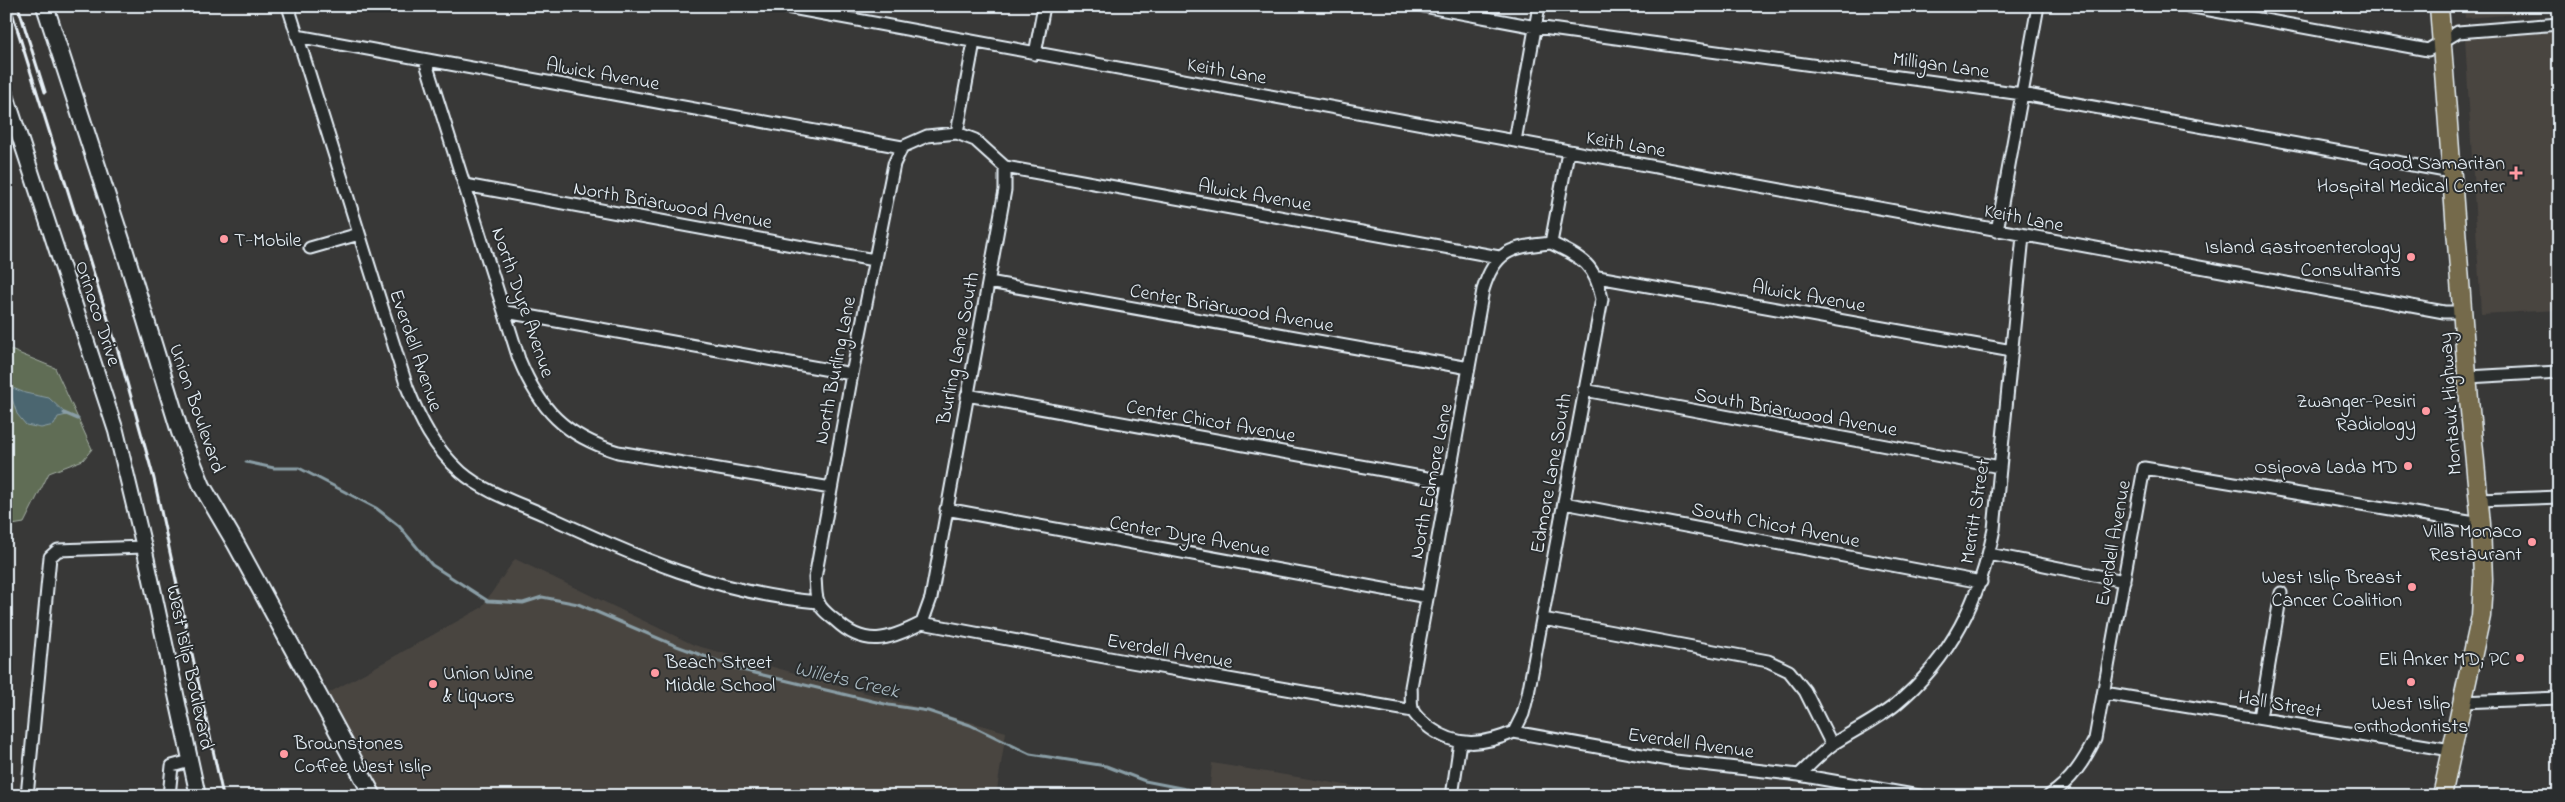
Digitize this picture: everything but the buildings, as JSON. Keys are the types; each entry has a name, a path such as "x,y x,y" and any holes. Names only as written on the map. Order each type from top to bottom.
{"main road":[{"name":"Union Boulevard","path":"45,6 125,252 180,432 202,486 241,553 373,796"},
{"name":"Montauk Highway","path":"2440,6 2481,524 2483,580 2481,616 2442,796"}],"street":[{"name":"Everdell Avenue","path":"288,6 417,413 429,437 463,473 492,490 648,562 715,585 792,600 818,602"},
{"name":"Keith Lane","path":"781,6 2024,236 2434,310 2464,312"},
{"path":"1035,54 1044,6"},
{"name":"Milligan Lane","path":"1423,6 1536,27 2022,94 2452,172"},
{"path":"1515,141 1540,6"},
{"path":"1997,231 2038,6"},
{"path":"2188,6 2428,50 2443,39 2458,32 2559,24"},
{"name":"Alwick Avenue","path":"297,36 902,147"},
{"path":"957,133 974,42"},
{"name":"North Dyre Avenue","path":"425,60 506,312 519,359 534,392 547,410 569,430 592,444 618,452 831,488"},
{"name":"Orinoco Drive","path":"6,95 116,430 144,547"},
{"path":"902,147 927,136 957,133 975,140 1005,167"},
{"name":"North Burling Lane","path":"818,602 815,578 852,374 894,164 902,147"},
{"path":"1551,243 1568,152"},
{"name":"Alwick Avenue","path":"1005,167 1498,257"},
{"name":"Burling Lane South","path":"922,623 931,598 989,282 1005,190 1005,167"},
{"name":"North Briarwood Avenue","path":"465,185 874,260"},
{"path":"310,248 359,234"},
{"name":"Merritt Street","path":"1799,774 1832,745 1894,705 1920,680 1939,659 1972,606 1989,554 2024,236"},
{"path":"1498,257 1528,246 1551,243 1576,256 1598,277"},
{"name":"North Edmore Lane","path":"1413,710 1411,687 1483,290 1489,271 1498,257"},
{"name":"Alwick Avenue","path":"1598,277 2012,351"},
{"name":"Edmore Lane South","path":"1514,732 1524,714 1543,619 1602,299 1598,277"},
{"name":"Center Briarwood Avenue","path":"989,282 1469,368"},
{"path":"506,312 852,374"},
{"path":"2468,377 2559,372"},
{"name":"South Briarwood Avenue","path":"1584,390 2000,467"},
{"name":"Center Chicot Avenue","path":"967,395 1449,482"},
{"name":"Everdell Avenue","path":"2049,796 2066,784 2081,767 2095,739 2144,468 2481,524"},
{"path":"2478,500 2559,497"},
{"name":"South Chicot Avenue","path":"1564,503 1981,582"},
{"name":"Center Dyre Avenue","path":"946,509 1427,597"},
{"path":"27,796 50,557 58,550 144,547"},
{"name":"West Islip Boulevard","path":"144,547 198,796"},
{"path":"1989,554 2124,580"},
{"path":"2260,718 2281,593"},
{"path":"818,602 844,628 862,638 878,639 908,630 922,623"},
{"path":"1543,619 1768,660 1789,671 1805,691 1832,745"},
{"name":"Everdell Avenue","path":"922,623 1131,662 1413,710"},
{"name":"Hall Street","path":"2104,693 2451,750"},
{"path":"2462,702 2559,698"},
{"path":"1413,710 1422,722 1441,736 1460,742 1452,796"},
{"name":"Everdell Avenue","path":"1460,742 1494,740 1514,732 1675,761 1799,774 1919,796"},
{"path":"169,796 172,766 190,761"}],"shaded area":[{"path":"2464,6 2559,6 2559,11 2465,18"},
{"name":"Good Samaritan Hospital Medical Center","path":"2559,31 2559,310 2481,314 2465,37"},
{"name":"Beach Street Middle School","path":"515,559 694,645 1006,732 996,796 377,796 327,694 481,608"},
{"path":"1212,763 1369,789 1382,796 1209,796"}],"green space":[{"path":"6,348 55,368 92,449 83,460 49,473 24,523 6,526"}],"water":[{"path":"8,386 25,393 49,398 67,415 58,417 54,425 41,428 26,425 17,414"}],"waterway":[{"name":"Willets Creek","path":"64,413 78,419"},
{"name":"Willets Creek","path":"246,462 274,468 299,468 376,508 399,526 432,565 488,601 523,603 542,597 578,604 674,645 742,670 889,705 928,711 970,725 1030,754 1106,766 1145,781 1196,791 1277,796"}],"railway":[{"path":"10,6 119,354 154,479 223,796"},
{"path":"18,6 45,92"}],"place":[{"name":"Good Samaritan Hospital Medical Center","path":"2516,173"},
{"name":"T-Mobile","path":"224,239"},
{"name":"Island Gastroenterology Consultants","path":"2411,257"},
{"name":"Zwanger-Pesiri Radiology","path":"2426,411"},
{"name":"Osipova Lada MD","path":"2408,466"},
{"name":"Villa Monaco Restaurant","path":"2532,542"},
{"name":"West Islip Breast Cancer Coalition","path":"2412,587"},
{"name":"Eli Anker MD, PC","path":"2520,658"},
{"name":"Beach Street Middle School","path":"655,673"},
{"name":"West Islip Orthodontists","path":"2411,682"},
{"name":"Union Wine & Liquors","path":"433,684"},
{"name":"Brownstones Coffee West Islip","path":"284,754"}]}
